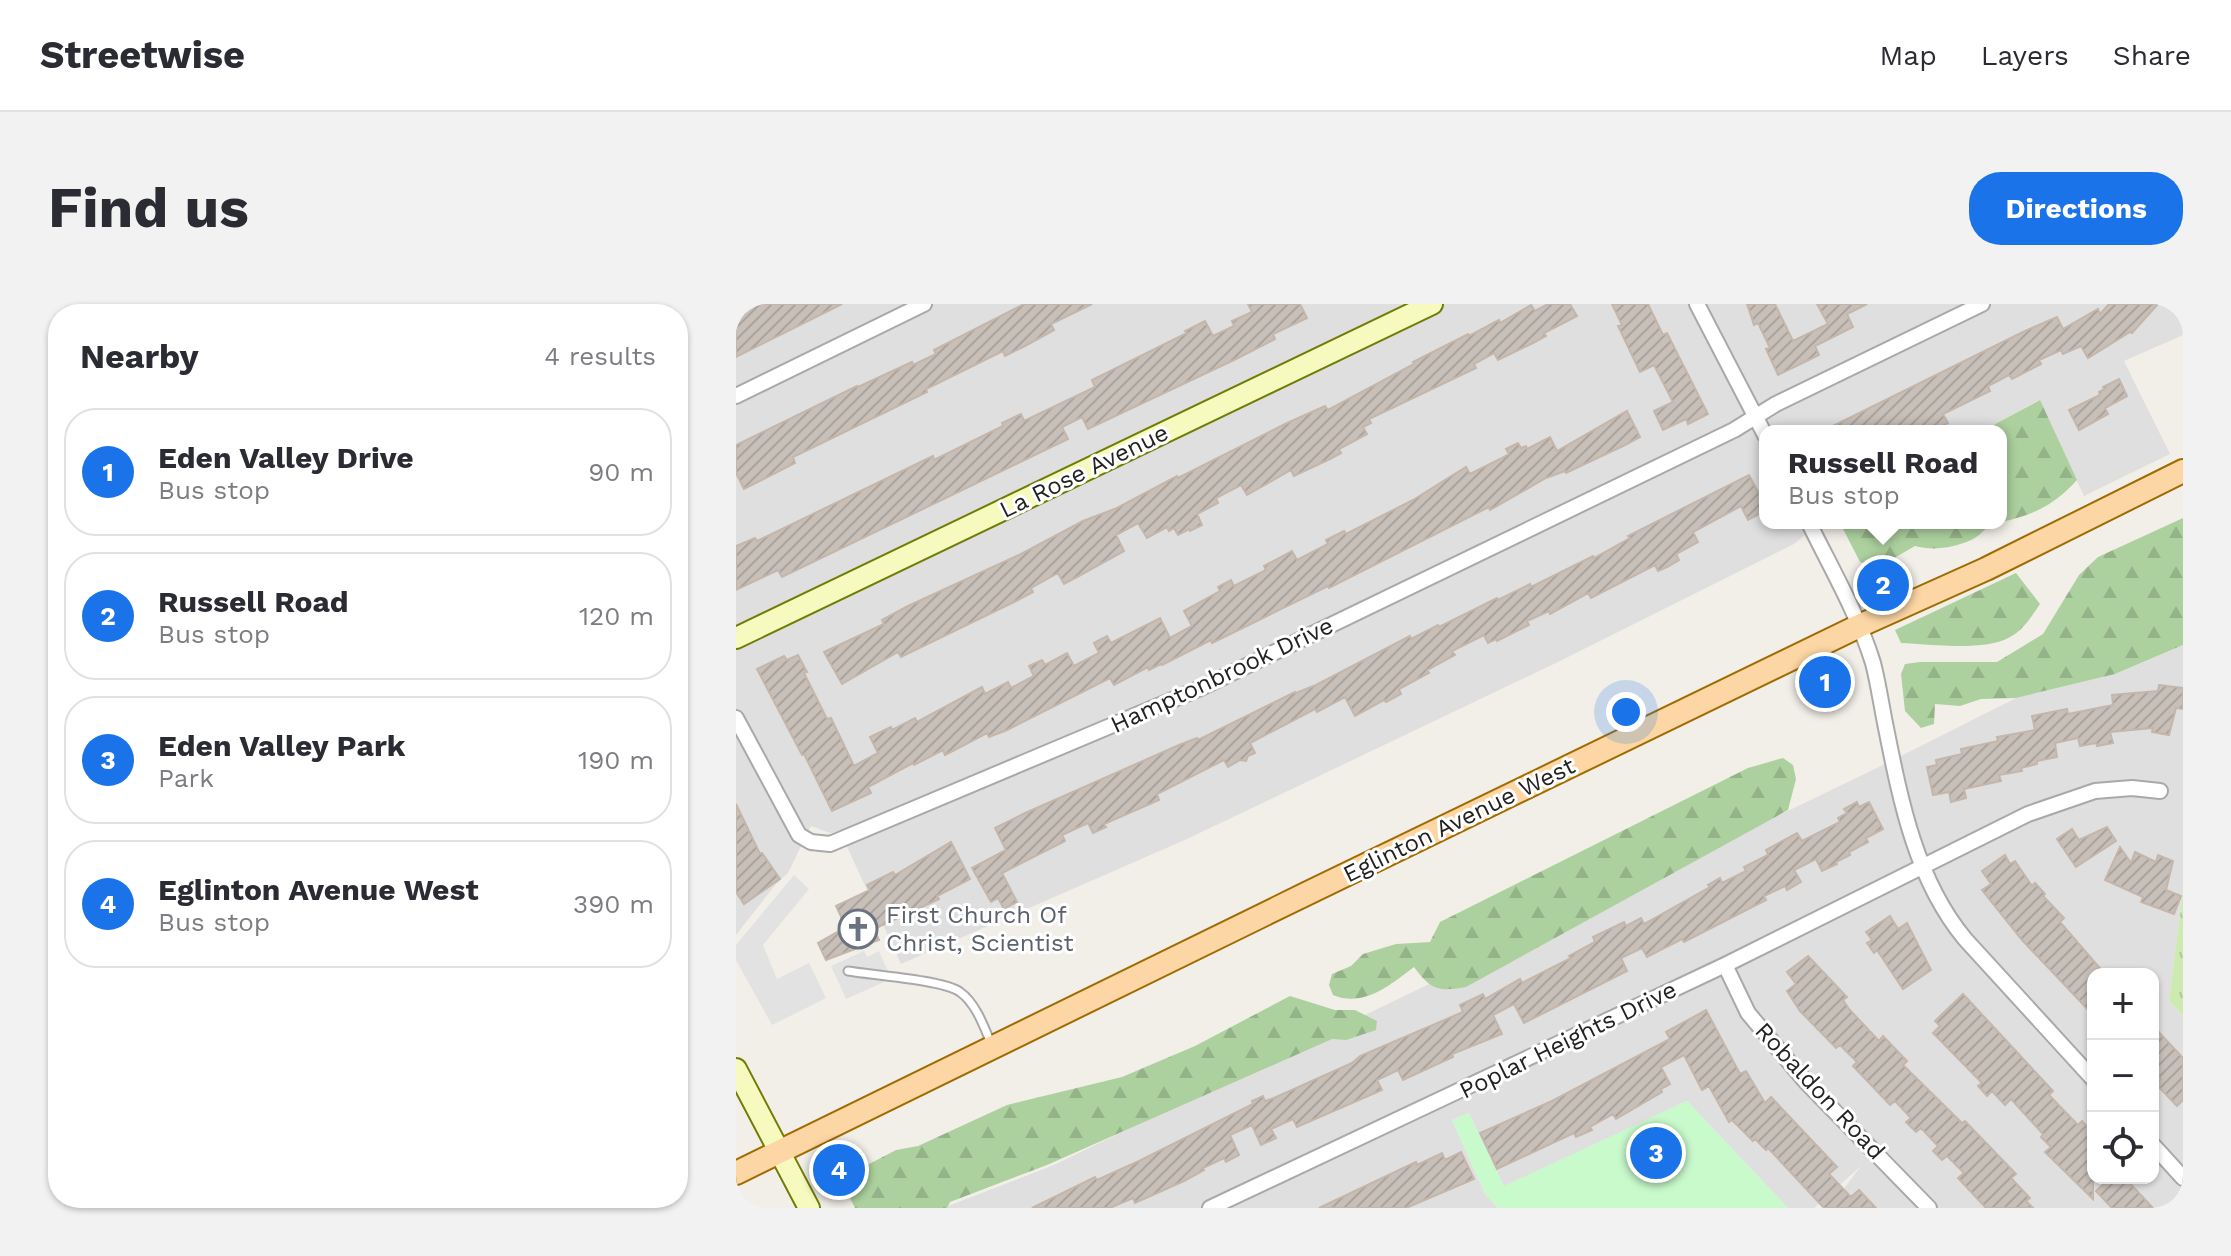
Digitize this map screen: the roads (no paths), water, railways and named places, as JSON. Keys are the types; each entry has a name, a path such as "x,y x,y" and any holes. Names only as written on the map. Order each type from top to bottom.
{"main road":[{"name":"Eglinton Avenue West","path":"736,1173 2183,471"}],"street":[{"path":"736,396 924,304"},
{"name":"La Rose Avenue","path":"736,638 1432,304"},
{"path":"1697,304 1760,425"},
{"name":"Hamptonbrook Drive","path":"736,718 799,835 811,842 830,844 1203,687 1720,437 1776,404 1982,304"},
{"path":"1812,529 1859,626 1873,663 1902,810 1948,918 2087,1072"},
{"name":"Poplar Heights Drive","path":"1210,1208 1725,965 2028,814 2072,797 2115,788 2160,791"},
{"name":"Robaldon Road","path":"1725,965 1748,1013 1806,1082 1929,1208"},
{"path":"736,1069 809,1208"},
{"path":"2159,1152 2183,1178"}],"lane":[{"path":"848,971 941,985 961,992 983,1024 992,1047"}],"place":[{"name":"Russell Road","path":"1883,585"},
{"name":"Eden Valley Drive","path":"1825,682"},
{"name":"First Church Of Christ, Scientist","path":"858,929"},
{"name":"Eden Valley Park","path":"1656,1153"},
{"name":"Eglinton Avenue West","path":"839,1170"}]}
